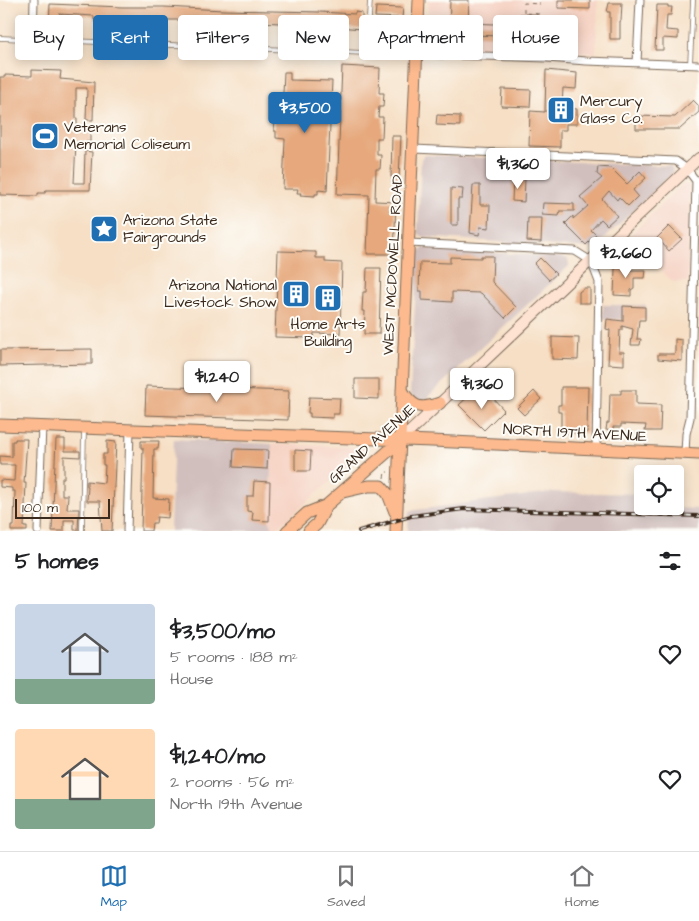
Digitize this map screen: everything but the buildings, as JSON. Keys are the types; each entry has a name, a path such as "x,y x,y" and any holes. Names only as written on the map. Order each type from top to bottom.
{"main road":[{"name":"WEST MCDOWELL ROAD","path":"418,15 419,0"},
{"name":"WEST MCDOWELL ROAD","path":"397,525 417,60"},
{"name":"GRAND AVENUE","path":"287,531 306,513 327,505 401,440 699,158"},
{"path":"402,390 410,403 416,406 426,407 440,403"},
{"name":"NORTH 19TH AVENUE","path":"0,425 401,440 699,454"},
{"path":"342,492 369,486 381,486 390,498 397,525"},
{"name":"GRAND AVENUE","path":"309,531 317,524 327,505"}],"street":[{"path":"34,0 34,15"},
{"path":"638,63 640,0"},
{"path":"483,56 699,66"},
{"path":"414,149 676,161 687,169 696,181 690,412 685,453"},
{"path":"409,243 575,251 591,261 599,282 596,450"},
{"path":"38,531 42,426"},
{"path":"127,531 130,430"}],"lane":[{"path":"369,15 370,0"},
{"path":"690,65 693,0"},
{"path":"0,38 15,38"},
{"path":"83,41 359,53"},
{"path":"82,531 84,428"}],"path":[{"path":"539,14 524,13 524,3 540,4"},
{"path":"383,481 385,472 388,472"}],"shaded area":[{"path":"429,0 598,0 596,53 578,52 578,15 493,15 493,49 483,49 483,15 428,15"},
{"path":"424,155 671,166 673,171 670,176 592,248 422,237 418,231 421,159"},
{"path":"683,184 689,185 690,188 688,282 673,282 629,236"},
{"path":"423,248 561,257 568,259 569,266 421,403 410,394 418,252"},
{"path":"603,305 646,305 646,320 603,319"},
{"path":"174,439 272,444 269,520 274,531 170,531"},
{"path":"272,444 364,448 366,450 274,531 269,521"},
{"path":"551,492 634,494 634,515 684,515 684,508 699,509 699,531 408,531 409,511"}],"railway":[{"path":"359,531 411,516 464,509 699,516"}],"place":[{"name":"Mercury Glass Co.","path":"561,110"},
{"name":"Veterans Memorial Coliseum","path":"45,136"},
{"name":"Arizona State Fairgrounds","path":"104,229"},
{"name":"Arizona National Livestock Show","path":"296,294"},
{"name":"Home Arts Building","path":"328,298"}]}
